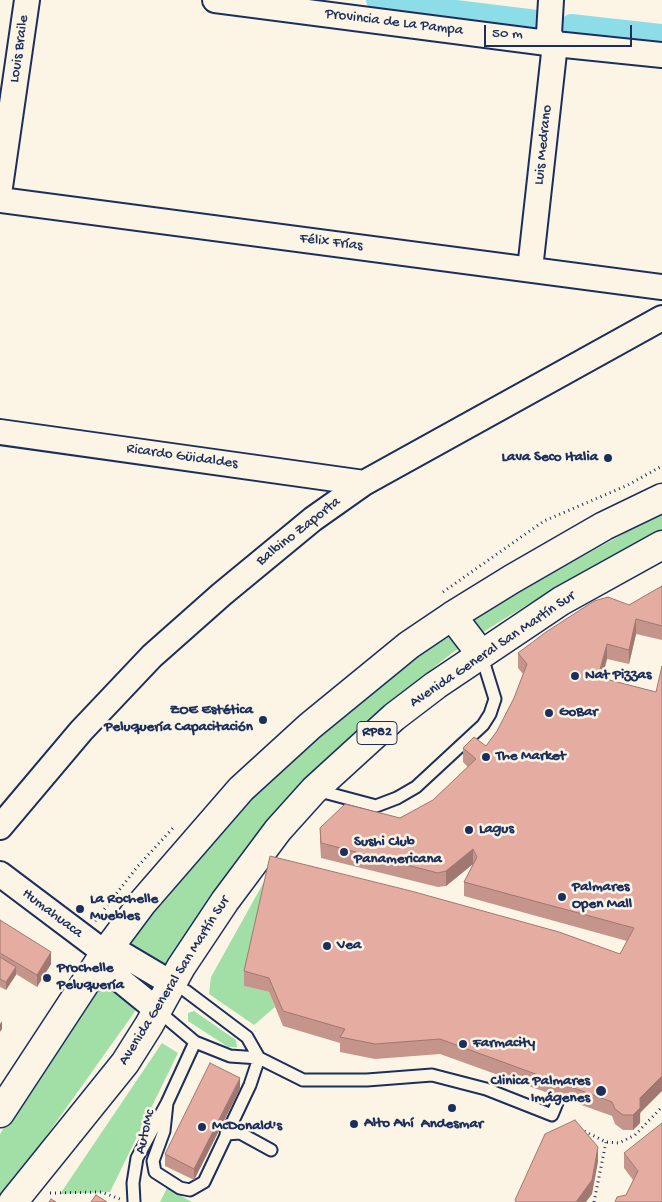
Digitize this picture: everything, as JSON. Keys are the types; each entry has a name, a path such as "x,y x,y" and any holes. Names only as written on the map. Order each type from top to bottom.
{"main road":[{"path":"0,1113 105,954 143,902 241,789 310,726 409,645 512,579 587,536 662,498"},
{"name":"Avenida General San Martín Sur","path":"16,1198 125,1063 171,983 251,865 278,830 314,790 394,718 481,654 561,601 662,545"},
{"path":"452,616 481,654"}],"street":[{"name":"Louis Braile","path":"0,187 27,0"},
{"name":"Provincia de La Pampa","path":"215,0 551,23 662,55"},
{"name":"Luis Medrano","path":"530,269 551,23"},
{"name":"Félix Frías","path":"0,200 662,287"},
{"name":"Balbino Zaporta","path":"0,827 81,731 152,656 267,556 313,519 364,483 662,318"},
{"name":"Ricardo Güidaldes","path":"0,432 364,483"},
{"name":"Humahuaca","path":"0,874 105,954 122,954 171,983"},
{"path":"105,954 108,971 156,1010"}],"lane":[{"path":"314,790 376,806 397,798 416,787 483,725 490,714 495,699 481,654"},
{"path":"171,983 186,991 247,1037 259,1058 250,1085 226,1134"},
{"path":"156,1010 195,1042 230,1056 259,1058 303,1080 367,1080 432,1075 486,1089 552,1115 559,1098"},
{"path":"134,1202 133,1183 137,1158 167,1103 195,1042"},
{"name":"AutoMc","path":"167,1103 164,1131 153,1161 155,1172 180,1188 190,1190 204,1182 226,1134"},
{"path":"226,1134 240,1133 270,1150"}],"path":[{"path":"552,1115 606,1142 619,1143 635,1135 662,1107"},
{"path":"594,1202 606,1142"},
{"path":"16,1198 100,1192 128,1202"}],"green space":[{"path":"662,513 662,531 562,584 452,653 387,706 267,826 0,1201 0,1134 109,961 168,889 278,767 407,663 489,607"},
{"path":"270,871 244,986 269,992 275,1007 254,1025 209,994 211,977"},
{"path":"194,1011 236,1040 237,1047 228,1047 188,1021 188,1013"},
{"path":"162,1043 178,1053 110,1192 60,1194"},
{"path":"167,1188 192,1202 160,1202"}],"building":[{"path":"662,586 662,626 636,619 629,650 607,644 598,677 656,692 662,666 662,1076 640,1098 640,1108 633,1115 623,1115 615,1109 612,1102 440,1039 375,1044 340,1037 345,1029 283,1011 269,978 244,971 270,856 411,891 559,932 620,954 634,928 464,882 477,857 473,849 446,871 438,873 321,843 320,828 345,804 400,818 433,800 476,759 463,748 474,737 486,746 497,731 514,698 527,664 518,653 546,632 594,601 608,597 629,605"},
{"path":"0,920 51,952 37,975 0,953"},
{"path":"0,957 16,967 6,982 0,979"},
{"name":"McDonald's","path":"210,1063 240,1078 194,1169 165,1154"},
{"path":"575,1120 598,1147 592,1180 576,1202 516,1202 515,1200 545,1134"},
{"path":"662,1123 662,1202 615,1202 617,1197 626,1195 638,1171 624,1153"},
{"path":"96,1195 107,1202 91,1202"}],"waterway":[{"path":"376,0 537,20"},
{"path":"571,24 662,34"}],"place":[{"name":"Lava Seco Italia","path":"608,458"},
{"name":"Nat Pizzas","path":"575,676"},
{"name":"GoBar","path":"549,713"},
{"name":"ZOE Estética Peluquería Capacitación","path":"263,720"},
{"name":"The Market","path":"486,757"},
{"name":"Lagus","path":"469,830"},
{"name":"Sushi Club Panamericana","path":"344,852"},
{"name":"Palmares Open Mall","path":"562,897"},
{"name":"La Rochelle Muebles","path":"80,909"},
{"name":"Vea","path":"327,946"},
{"name":"Prochelle Peluquería","path":"47,978"},
{"name":"Farmacity","path":"463,1044"},
{"name":"Clinica Palmares Imágenes","path":"601,1091"},
{"name":"Andesmar","path":"452,1108"},
{"name":"Alto Ahí","path":"354,1124"},
{"name":"McDonald's","path":"202,1127"}]}
